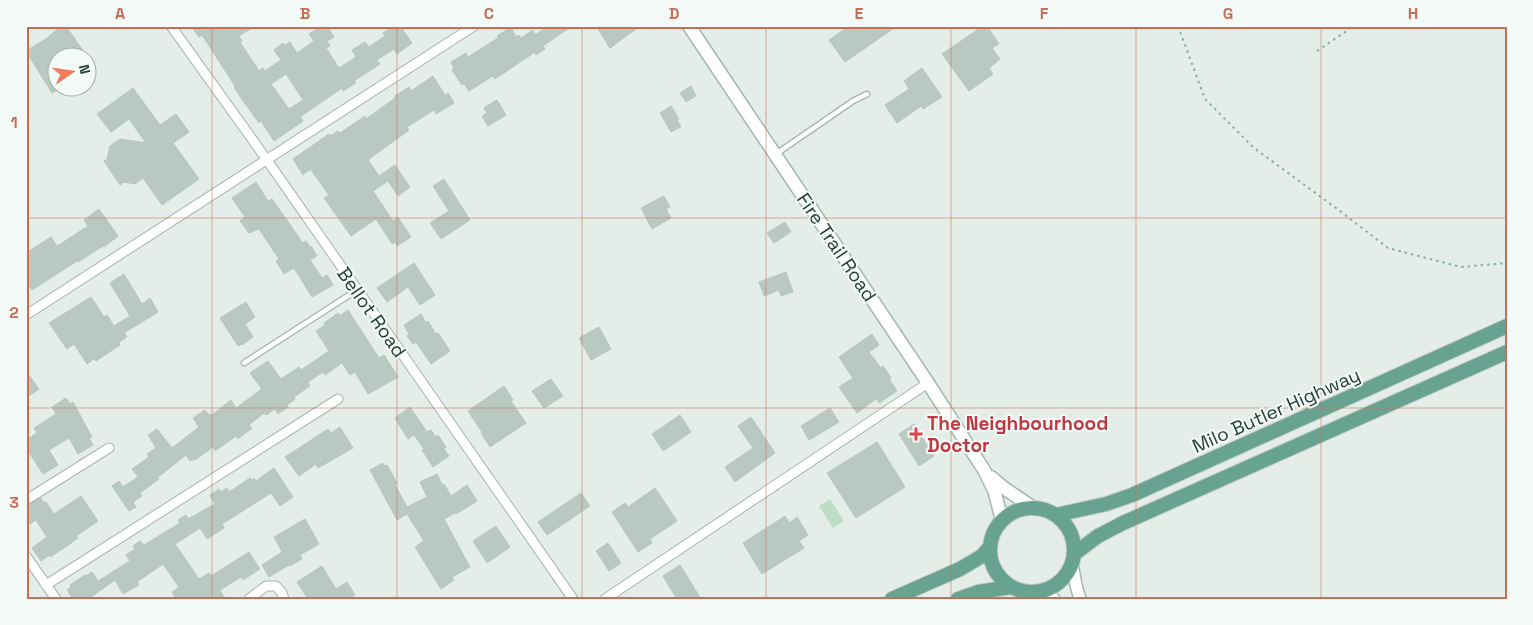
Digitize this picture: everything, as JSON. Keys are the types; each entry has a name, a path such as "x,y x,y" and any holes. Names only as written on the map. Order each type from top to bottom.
{"main road":[{"name":"Fire Trail Road","path":"689,26 928,383 984,470 994,490 1002,520"},
{"name":"Milo Butler Highway","path":"1056,515 1106,504 1132,495 1507,326"},
{"path":"1073,558 1098,536 1123,523 1507,352"},
{"name":"Fire Trail Road","path":"984,470 1004,488 1032,507"},
{"path":"1032,507 1041,508 1056,515 1067,526 1073,538 1073,558 1069,571 1049,594 1028,592 1011,586 999,577 992,562 990,547 994,533 1002,520 1013,512 1032,507"},
{"path":"892,599 960,569 982,556 990,547"},
{"path":"958,599 978,592 1011,586"}],"street":[{"name":"Bellot Road","path":"171,26 267,160 573,599"},
{"path":"26,315 474,26"},
{"path":"606,599 928,383"},
{"path":"46,584 338,399"},
{"path":"26,500 109,448"},
{"path":"26,556 56,599"},
{"path":"1073,558 1076,585 1080,599"},
{"path":"249,599 266,586 276,586 284,599"}],"lane":[{"path":"775,154 866,94"},
{"path":"244,363 357,290"}],"path":[{"path":"1178,26 1205,99 1254,148 1388,248 1461,267 1507,263"},
{"path":"1316,51 1354,26"}],"green space":[{"path":"830,499 844,521 833,528 819,506"}],"building":[{"path":"62,26 66,26 81,48 48,48 48,87 26,51"},
{"path":"191,26 255,26 239,36 242,41 240,42 259,71 263,68 265,71 281,60 274,50 283,43 285,45 290,42 297,53 314,41 309,34 321,26 327,26 334,37 327,41 330,46 326,48 339,68 356,57 352,50 365,42 369,47 385,36 383,33 393,26 400,26 412,43 397,54 394,49 377,60 380,64 354,81 356,83 343,91 342,88 300,117 303,121 274,141 261,121 259,123 243,101 202,35 199,37","holes":["286,74 303,100 289,109 271,84"]},
{"path":"548,26 572,26 543,46 545,49 536,55 535,52 495,79 493,76 469,91 464,84 462,85 452,70 454,68 451,62 466,53 468,57 498,38 497,36 511,27 516,37 519,35 521,38 533,30 535,35"},
{"path":"596,26 640,26 610,48"},
{"path":"849,26 897,26 845,62 829,40"},
{"path":"983,26 987,26 999,44 992,48 1000,59 989,68 993,74 969,91 942,54"},
{"path":"922,68 942,97 923,109 921,106 897,123 885,105 909,89 904,81"},
{"path":"433,76 445,95 448,93 454,103 436,114 434,110 407,127 409,130 368,160 379,176 395,165 410,187 398,196 388,181 373,191 393,221 398,217 411,237 397,246 395,242 392,244 376,219 351,236 324,198 329,195 311,170 303,175 293,159 329,134 330,136 338,131 340,133 365,116 366,119 409,87 411,91"},
{"path":"691,86 696,96 686,102 680,93"},
{"path":"133,88 160,125 176,114 189,132 173,143 199,179 162,205 143,178 135,184 124,182 120,185 104,161 107,159 110,146 120,139 146,143 129,119 111,132 97,114"},
{"path":"497,100 506,115 488,126 482,116 487,113 484,108"},
{"path":"671,106 679,119 677,120 681,127 671,132 660,113"},
{"path":"444,179 470,220 441,239 430,223 449,211 433,186"},
{"path":"256,182 268,201 272,199 303,243 306,241 311,246 317,256 310,260 322,278 327,275 333,285 312,297 294,268 284,274 276,261 279,259 259,229 249,233 240,221 245,217 232,198"},
{"path":"664,196 670,207 666,209 671,218 652,229 641,208"},
{"path":"99,209 118,236 104,247 77,261 32,290 26,281 26,253 51,237 57,246 59,245 88,226 84,220"},
{"path":"785,222 791,232 774,243 767,233"},
{"path":"414,263 435,295 420,305 408,287 387,302 377,288"},
{"path":"786,272 793,292 781,296 779,290 764,296 759,282"},
{"path":"124,274 142,304 150,298 158,312 124,333 127,337 119,342 120,345 96,361 94,359 87,364 74,344 67,349 49,323 91,297 104,317 107,315 114,326 130,316 110,283"},
{"path":"246,302 255,317 245,324 253,337 238,346 220,318"},
{"path":"348,310 379,358 384,355 398,377 368,394 355,372 350,375 342,363 325,375 323,372 308,382 310,386 294,397 295,399 287,405 288,407 278,414 275,409 266,415 264,413 249,425 252,428 238,439 236,436 215,451 213,447 195,460 190,461 186,455 140,493 142,496 133,502 136,507 129,511 112,486 119,481 123,487 138,477 132,469 149,457 147,454 156,448 148,435 157,429 172,448 199,427 193,418 205,410 209,415 212,415 231,400 236,408 262,389 250,373 268,361 281,379 299,367 301,370 329,351 316,331 338,313 340,316"},
{"path":"421,314 426,323 428,321 436,334 438,333 450,351 431,364 416,342 413,344 407,336 409,334 404,325"},
{"path":"599,327 611,349 591,360 579,338"},
{"path":"872,334 879,345 869,352 881,368 883,366 897,391 879,403 876,399 857,413 839,387 853,378 839,357"},
{"path":"26,371 39,389 26,398"},
{"path":"551,379 563,396 544,408 532,391"},
{"path":"504,386 513,400 511,401 526,423 490,447 468,411"},
{"path":"66,398 70,404 73,402 92,437 89,438 93,445 78,454 69,438 49,450 58,465 43,474 26,448 26,440 37,433 34,428 56,414 52,407"},
{"path":"410,407 427,432 431,430 436,437 438,435 446,447 444,449 449,456 433,467 414,435 408,439 395,418"},
{"path":"830,408 839,422 809,440 801,426"},
{"path":"680,415 691,432 663,451 652,434"},
{"path":"751,417 775,453 735,482 725,467 753,448 738,426"},
{"path":"914,424 934,456 919,466 899,434"},
{"path":"340,427 353,448 318,468 316,464 299,476 285,457 328,429 331,433"},
{"path":"877,442 905,487 856,518 827,473"},
{"path":"383,463 384,466 387,465 397,483 395,485 407,507 427,497 420,482 437,474 442,485 444,484 451,496 467,485 477,501 444,519 470,567 452,577 454,580 441,589 415,547 424,541 407,514 397,520 370,470"},
{"path":"274,468 293,497 280,506 271,493 222,524 224,528 207,539 200,528 175,544 199,579 209,573 211,576 249,552 260,569 243,580 241,577 220,590 225,599 176,599 172,592 179,587 163,564 137,582 139,585 123,594 115,580 88,599 73,599 67,590 71,587 70,585 85,575 92,572 98,581 130,561 126,555 135,549 133,546 140,541 144,545 180,523 178,520 186,515 188,519 215,504 210,495 219,489 221,492 227,488 229,492 250,478 252,480 254,478 256,481"},
{"path":"655,488 677,521 650,539 652,543 638,552 612,512 625,503 628,507"},
{"path":"581,493 590,506 547,535 538,522"},
{"path":"81,496 98,521 76,536 78,538 67,546 41,561 32,548 47,537 36,520 26,526 26,506 41,498 54,514"},
{"path":"785,516 789,523 797,517 808,535 799,541 804,548 762,574 743,543"},
{"path":"305,519 319,544 300,555 302,559 269,577 262,565 282,552 274,537"},
{"path":"496,526 510,547 487,563 473,541"},
{"path":"608,543 621,563 609,571 596,551"},
{"path":"680,565 701,599 677,599 663,576"},
{"path":"322,566 336,589 347,582 355,595 348,599 308,599 297,582"}],"place":[{"name":"The Neighbourhood Doctor","path":"916,434"}]}
